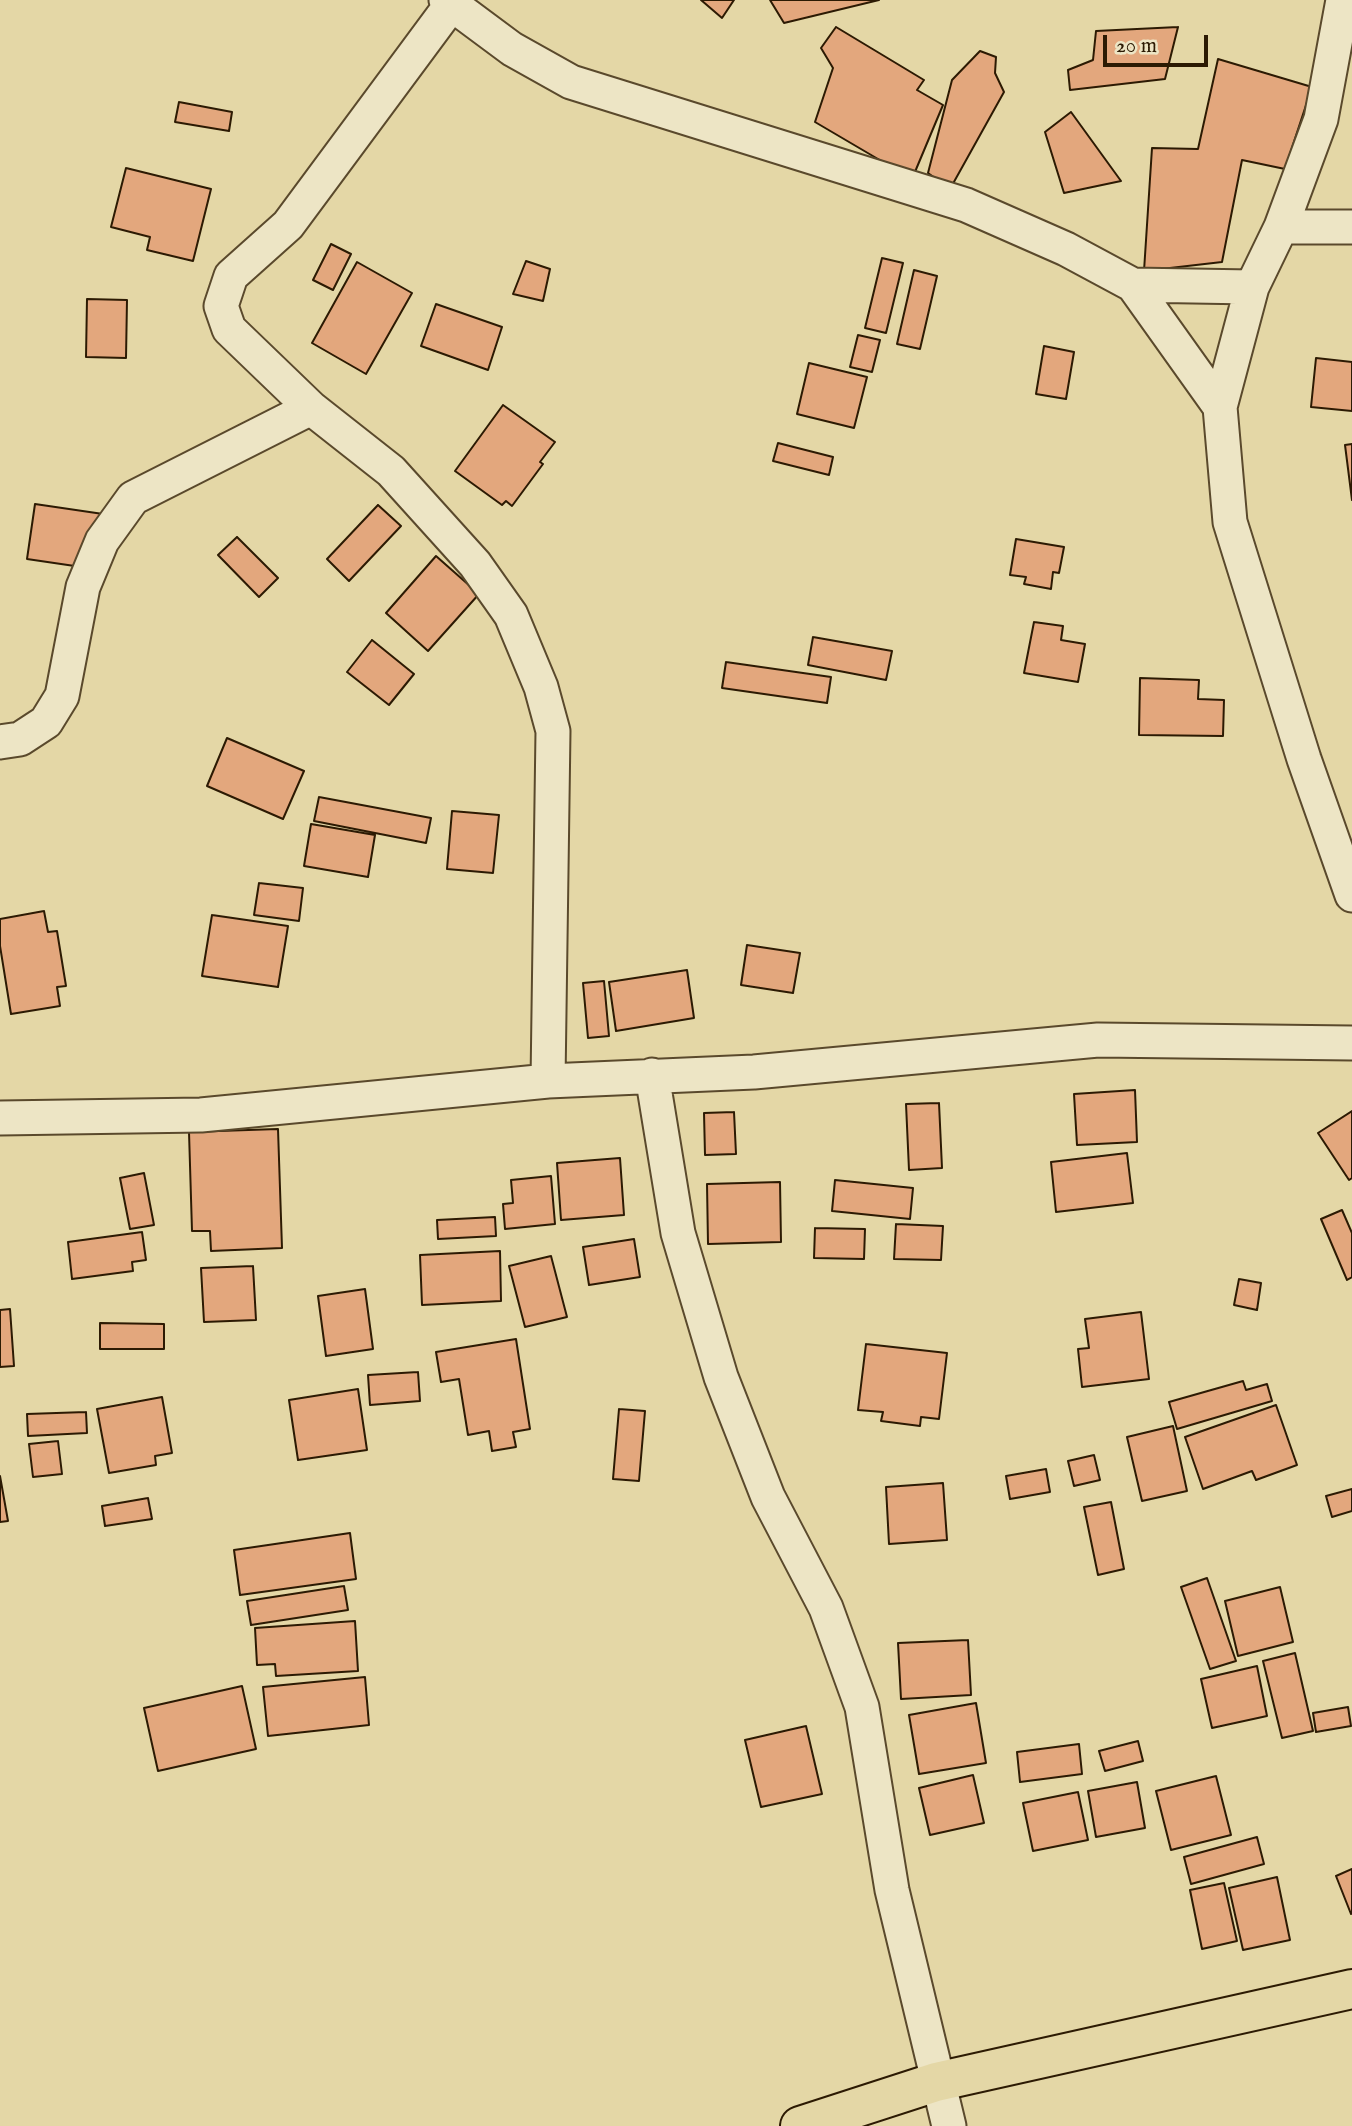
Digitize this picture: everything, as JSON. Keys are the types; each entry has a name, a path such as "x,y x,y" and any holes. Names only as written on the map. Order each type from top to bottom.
{"main road":[{"path":"800,2126 936,2082 1352,1989"}],"street":[{"path":"1343,0 1321,119 1281,227 1252,287 1220,407 1230,522 1304,758 1352,895"},
{"path":"548,1081 553,731 541,687 511,615 475,564 391,471 311,408 229,329 221,306 230,276 288,225 449,3 512,49 571,82 966,205 1066,249 1133,285 1220,407"},
{"path":"1281,227 1352,227"},
{"path":"1133,285 1252,287"},
{"path":"0,742 20,739 47,722 62,696 83,587 102,541 133,498 311,408"},
{"path":"0,1118 201,1115 548,1081 754,1072 1098,1040 1352,1043"},
{"path":"652,1075 678,1233 721,1377 768,1497 826,1608 862,1707 892,1890 936,2082 949,2126"}],"building":[{"path":"701,0 734,0 722,18"},
{"path":"770,0 879,0 784,23"},
{"path":"836,27 924,80 917,90 943,105 912,179 815,122 833,68 821,48"},
{"path":"1178,27 1165,79 1070,90 1068,70 1093,60 1096,31"},
{"path":"980,51 996,57 995,73 1004,92 950,189 928,173 952,80"},
{"path":"1218,59 1312,87 1285,169 1242,160 1222,262 1144,271 1152,148 1198,149"},
{"path":"179,102 232,112 229,131 175,122"},
{"path":"1071,112 1121,181 1064,193 1045,132"},
{"path":"126,168 211,189 193,261 147,250 150,237 111,227"},
{"path":"331,244 351,254 333,290 313,280"},
{"path":"882,258 903,263 886,333 865,328"},
{"path":"526,261 550,269 543,301 513,294"},
{"path":"357,262 412,293 366,374 312,343"},
{"path":"914,270 937,276 920,349 897,344"},
{"path":"87,299 127,300 126,358 86,357"},
{"path":"436,304 502,327 488,370 421,346"},
{"path":"858,335 880,340 872,372 850,367"},
{"path":"1044,346 1074,352 1066,399 1036,394"},
{"path":"1316,358 1352,362 1352,411 1311,407"},
{"path":"809,363 867,377 854,428 797,414"},
{"path":"503,405 555,442 540,462 543,464 512,506 506,501 502,505 455,471"},
{"path":"778,443 833,457 829,475 773,461"},
{"path":"1352,444 1352,500 1345,445"},
{"path":"35,504 103,514 95,569 27,559"},
{"path":"378,505 401,526 349,581 327,559"},
{"path":"237,537 278,578 259,597 218,555"},
{"path":"1016,539 1064,547 1059,573 1053,572 1051,589 1024,584 1026,577 1010,575"},
{"path":"436,556 479,594 428,651 386,613"},
{"path":"1034,622 1063,626 1061,640 1085,644 1078,682 1024,673"},
{"path":"813,637 892,651 886,680 808,665"},
{"path":"372,640 414,674 389,705 347,672"},
{"path":"726,662 831,677 827,703 722,688"},
{"path":"1140,678 1199,680 1198,699 1224,700 1223,736 1139,735"},
{"path":"227,738 304,771 283,819 207,786"},
{"path":"319,797 431,818 426,843 314,821"},
{"path":"452,811 499,815 493,873 447,869"},
{"path":"311,824 375,835 368,877 304,866"},
{"path":"259,883 303,888 299,921 254,915"},
{"path":"44,911 48,932 57,931 66,986 57,987 60,1006 11,1014 0,946 0,919"},
{"path":"212,915 288,926 278,987 202,976"},
{"path":"747,945 800,953 793,993 741,985"},
{"path":"687,970 694,1018 616,1031 609,982"},
{"path":"604,981 609,1036 588,1038 583,983"},
{"path":"1135,1090 1137,1142 1077,1145 1074,1094"},
{"path":"939,1103 942,1168 909,1170 906,1104"},
{"path":"1352,1111 1352,1178 1349,1180 1318,1133"},
{"path":"734,1112 736,1154 705,1155 704,1113"},
{"path":"278,1129 282,1248 211,1251 210,1231 192,1231 189,1132"},
{"path":"1127,1153 1133,1203 1056,1212 1051,1162"},
{"path":"620,1158 624,1215 561,1220 557,1163"},
{"path":"144,1173 154,1225 130,1229 120,1178"},
{"path":"551,1176 555,1224 505,1229 503,1204 513,1203 511,1180"},
{"path":"835,1180 913,1188 910,1219 832,1211"},
{"path":"780,1182 781,1242 708,1244 707,1184"},
{"path":"1342,1210 1352,1233 1352,1277 1347,1280 1321,1219"},
{"path":"495,1217 496,1236 438,1239 437,1220"},
{"path":"896,1224 943,1226 941,1260 894,1259"},
{"path":"815,1228 865,1229 864,1259 814,1258"},
{"path":"142,1232 146,1260 132,1262 133,1271 72,1279 68,1242"},
{"path":"634,1239 640,1277 589,1285 583,1247"},
{"path":"500,1251 501,1301 422,1305 420,1255"},
{"path":"551,1256 567,1317 525,1327 509,1266"},
{"path":"253,1266 256,1320 204,1322 201,1268"},
{"path":"1239,1279 1261,1283 1257,1310 1234,1305"},
{"path":"365,1289 373,1349 326,1356 318,1296"},
{"path":"10,1309 14,1366 0,1367 0,1310"},
{"path":"1141,1312 1149,1379 1082,1387 1078,1349 1089,1348 1085,1319"},
{"path":"100,1323 164,1324 164,1349 100,1349"},
{"path":"516,1339 530,1429 513,1432 516,1447 492,1451 489,1431 468,1435 459,1379 441,1382 436,1352"},
{"path":"866,1344 947,1353 939,1419 921,1417 920,1426 881,1421 883,1412 858,1410"},
{"path":"418,1372 420,1401 370,1405 368,1375"},
{"path":"1243,1381 1246,1390 1267,1384 1272,1401 1177,1429 1169,1402"},
{"path":"358,1389 367,1450 298,1460 289,1400"},
{"path":"162,1397 172,1453 155,1456 156,1465 109,1473 97,1409"},
{"path":"1276,1405 1297,1465 1256,1480 1252,1471 1203,1489 1185,1437"},
{"path":"619,1409 645,1411 639,1481 613,1479"},
{"path":"86,1412 87,1433 28,1436 27,1414"},
{"path":"1173,1426 1187,1491 1142,1501 1127,1437"},
{"path":"58,1441 62,1474 33,1477 29,1444"},
{"path":"1094,1455 1100,1480 1074,1486 1068,1461"},
{"path":"1046,1469 1050,1492 1010,1499 1006,1476"},
{"path":"0,1476 8,1521 0,1522"},
{"path":"943,1483 947,1540 889,1544 886,1487"},
{"path":"1352,1489 1352,1511 1332,1517 1326,1496"},
{"path":"148,1498 152,1519 105,1526 102,1506"},
{"path":"1111,1502 1124,1569 1098,1575 1084,1507"},
{"path":"350,1533 356,1579 240,1595 234,1550"},
{"path":"1207,1578 1236,1661 1210,1669 1181,1587"},
{"path":"344,1586 348,1610 251,1625 247,1601"},
{"path":"1280,1587 1293,1642 1238,1656 1225,1601"},
{"path":"355,1621 358,1671 276,1676 275,1664 257,1665 255,1628"},
{"path":"968,1640 971,1695 901,1699 898,1643"},
{"path":"1295,1653 1313,1731 1282,1738 1263,1661"},
{"path":"1257,1666 1267,1716 1212,1728 1201,1679"},
{"path":"365,1677 369,1725 268,1736 263,1687"},
{"path":"242,1686 256,1749 158,1771 144,1708"},
{"path":"976,1703 986,1763 919,1774 909,1715"},
{"path":"1348,1707 1351,1726 1316,1732 1313,1713"},
{"path":"806,1726 822,1794 761,1807 745,1740"},
{"path":"1138,1741 1143,1761 1105,1771 1099,1751"},
{"path":"1079,1744 1082,1774 1020,1782 1017,1752"},
{"path":"973,1775 984,1823 930,1835 919,1788"},
{"path":"1216,1776 1231,1835 1171,1850 1156,1791"},
{"path":"1137,1782 1145,1828 1096,1837 1088,1791"},
{"path":"1078,1792 1088,1840 1033,1851 1023,1803"},
{"path":"1257,1837 1264,1864 1191,1884 1184,1857"},
{"path":"1352,1869 1352,1913 1351,1914 1336,1876"},
{"path":"1277,1877 1290,1940 1243,1950 1229,1888"},
{"path":"1224,1883 1237,1941 1202,1949 1190,1890"}]}
